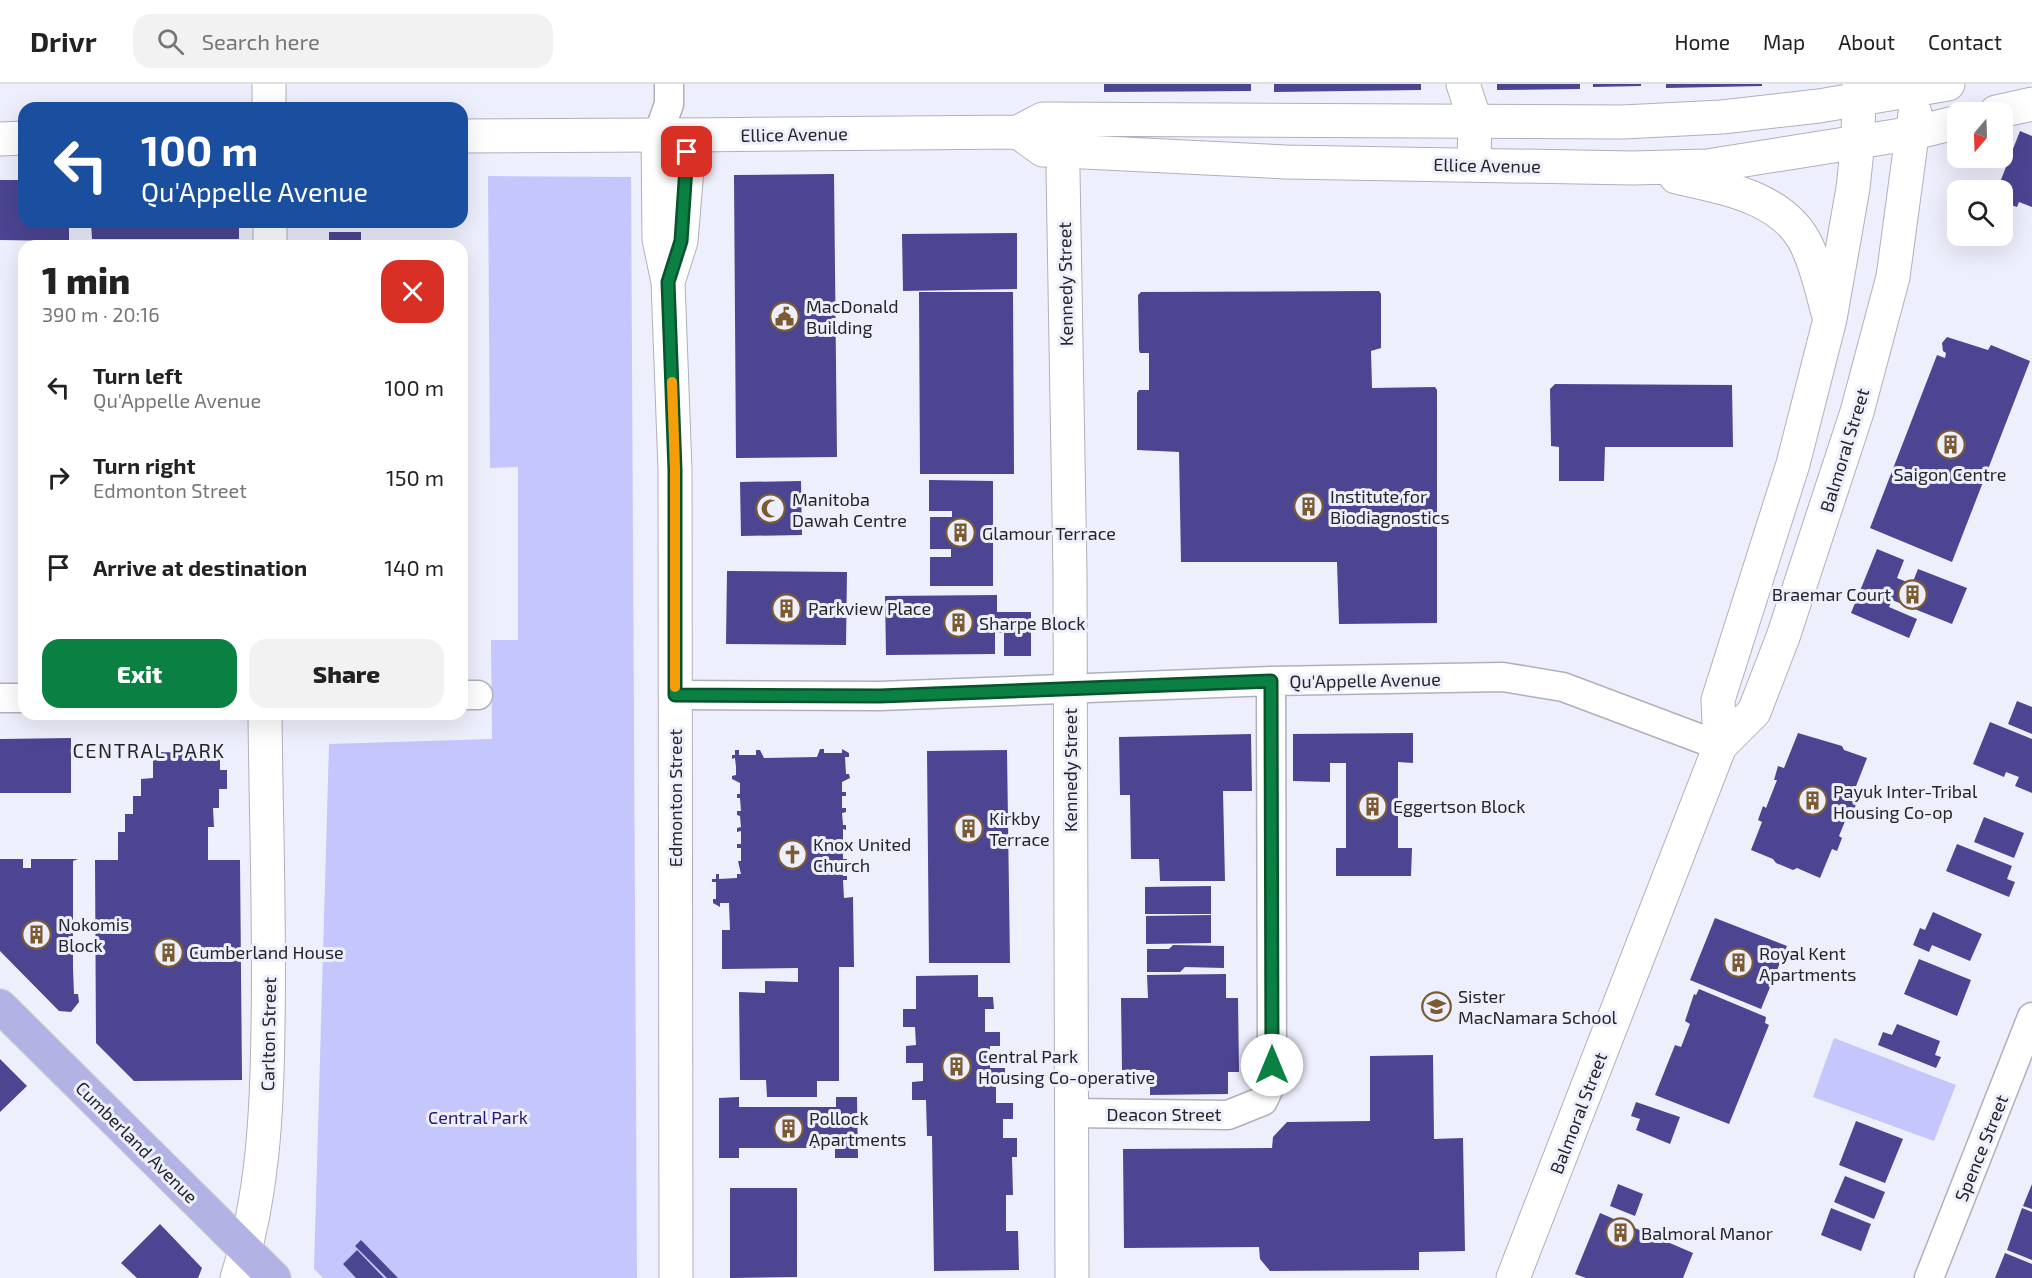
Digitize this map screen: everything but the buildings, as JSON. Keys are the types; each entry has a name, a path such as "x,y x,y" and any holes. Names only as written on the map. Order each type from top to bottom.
{"main road":[{"path":"269,84 269,102"},
{"path":"1441,122 1452,84"},
{"path":"1463,84 1475,120 1474,164"},
{"name":"Ellice Avenue","path":"468,136 1018,132 1043,119 1623,122 1700,118 1819,106 1858,91 1948,84"},
{"name":"Balmoral Street","path":"1513,1278 1720,746 1754,712 1787,626 1857,412 1893,277 1914,133 1918,86"},
{"name":"Balmoral Street","path":"1720,746 1718,700 1790,474 1830,319 1848,226 1858,141 1858,91"},
{"path":"2013,108 2032,104"},
{"name":"Kennedy Street","path":"1072,119 1068,161 1072,1278"},
{"name":"Ellice Avenue","path":"1018,132 1043,150 1068,161 1474,164 1633,168 1707,166 1914,133 1947,125"},
{"name":"Edmonton Street","path":"672,135 659,239 668,282 675,470 676,1278"},
{"path":"0,139 18,138"},
{"path":"1633,168 1738,192 1773,208 1799,232 1808,248 1830,319"},
{"name":"Carlton Street","path":"241,1264 266,1122 270,968 265,720"},
{"name":"Cumberland Avenue","path":"0,1006 241,1264 274,1278"}],"street":[{"path":"669,84 672,135"},
{"name":"Qu'Appelle Avenue","path":"675,695 880,696 1271,681 1503,677 1540,681 1563,687 1720,746"},
{"name":"Deacon Street","path":"1073,1113 1228,1115 1263,1101 1270,1086 1272,1065 1271,681"},
{"path":"0,698 18,698"},
{"name":"Spence Street","path":"1929,1278 2032,1017"}],"green space":[{"name":"Central Park","path":"488,176 631,177 637,1278 323,1278 314,1269 329,744 492,739 491,640 518,640 518,467 490,468"},
{"path":"1834,1038 1956,1085 1934,1141 1813,1097"}],"slow traffic":[{"path":"672,382 675,470 675,687"}],"place":[{"name":"MacDonald Building","path":"785,316"},
{"name":"Saigon Centre","path":"1950,445"},
{"name":"Institute for Biodiagnostics","path":"1309,506"},
{"name":"Manitoba Dawah Centre","path":"771,509"},
{"name":"Glamour Terrace","path":"961,533"},
{"name":"Braemar Court","path":"1912,594"},
{"name":"Parkview Place","path":"787,608"},
{"name":"Sharpe Block","path":"958,623"},
{"name":"Payuk Inter-Tribal Housing Co-op","path":"1812,801"},
{"name":"Eggertson Block","path":"1372,806"},
{"name":"Kirkby Terrace","path":"968,828"},
{"name":"Knox United Church","path":"792,854"},
{"name":"Nokomis Block","path":"37,934"},
{"name":"Cumberland House","path":"168,952"},
{"name":"Royal Kent Apartments","path":"1738,963"},
{"name":"Sister MacNamara School","path":"1437,1006"},
{"name":"Central Park Housing Co-operative","path":"957,1066"},
{"name":"Pollock Apartments","path":"788,1128"},
{"name":"Balmoral Manor","path":"1620,1233"}],"district":[{"name":"CENTRAL PARK","path":"149,750"}],"route":[{"path":"687,152 681,241 668,282 675,470 675,695 880,696 1271,681 1272,1065"}]}
